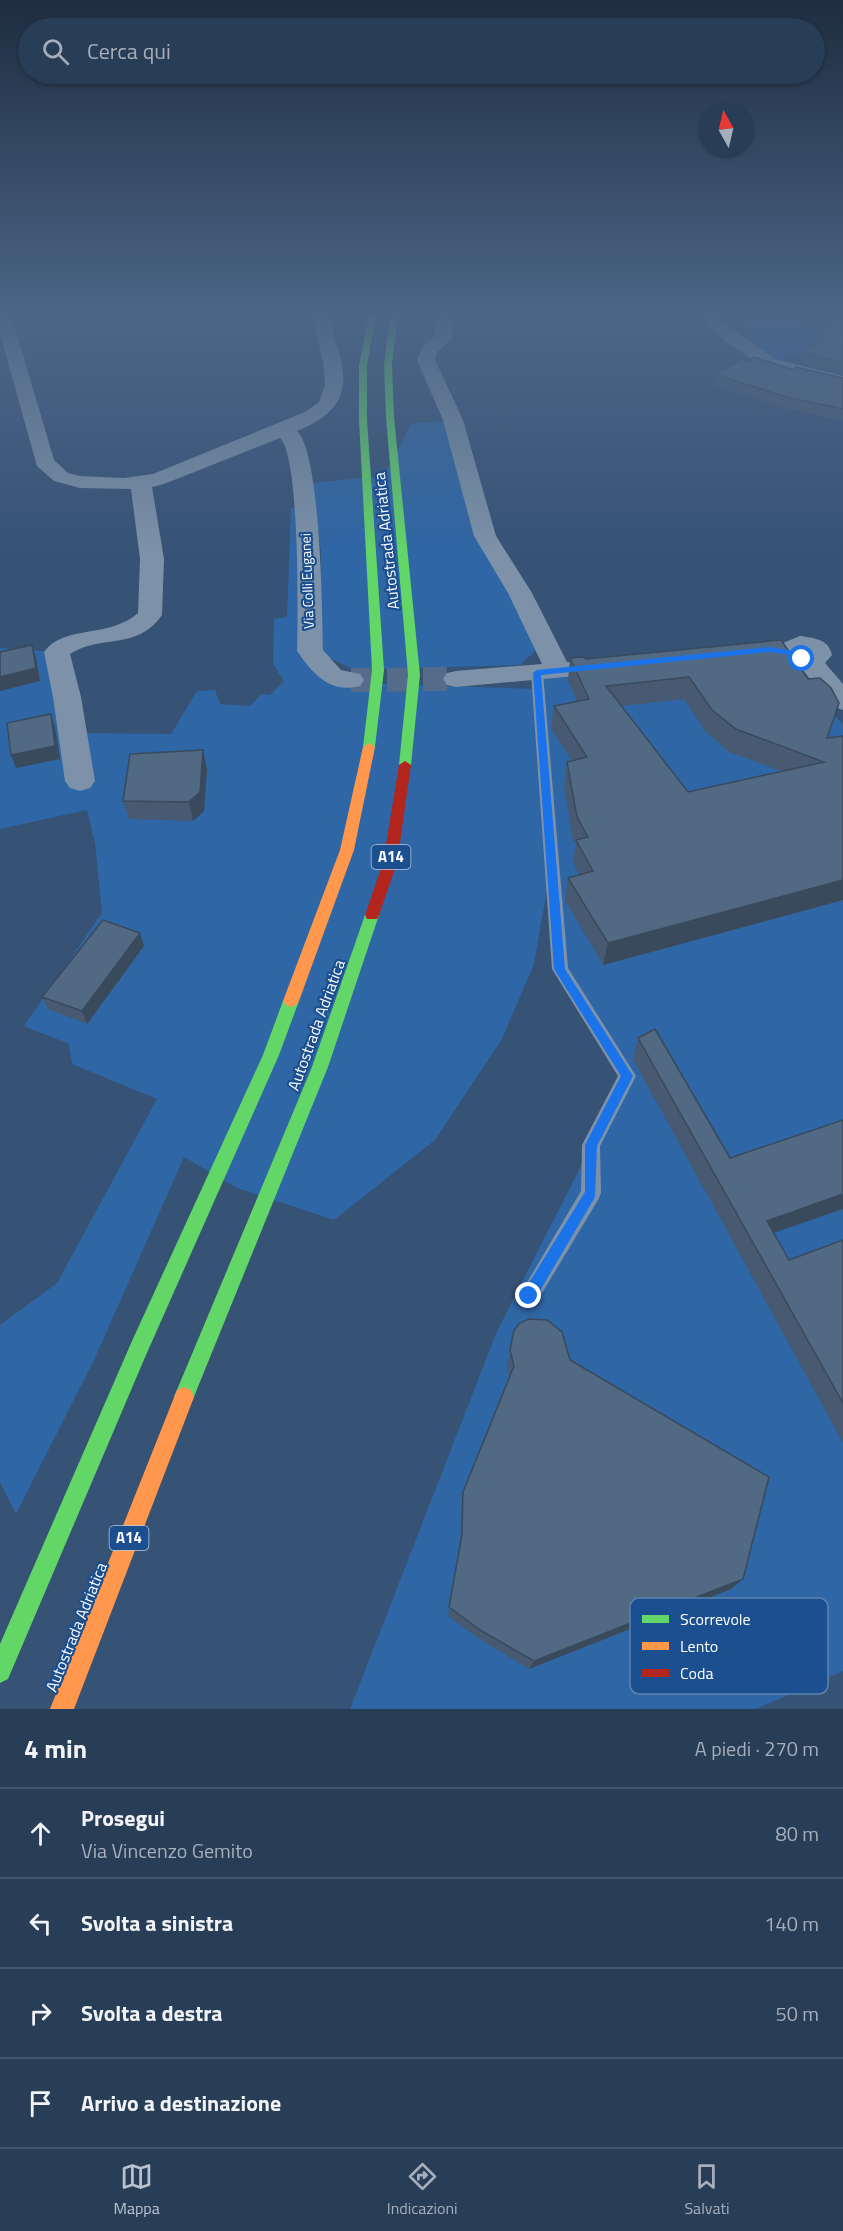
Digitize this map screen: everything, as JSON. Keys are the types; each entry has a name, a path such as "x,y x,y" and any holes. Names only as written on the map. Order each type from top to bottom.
{"highway":[{"name":"Autostrada Adriatica","path":"0,1671 139,1348 271,1055 347,850 369,751 378,670 363,394"},
{"name":"Autostrada Adriatica","path":"62,1709 196,1367 320,1067 390,863 408,749 414,675 389,394"}],"street":[{"path":"25,394 44,462 61,477 80,482 156,480 282,430 326,407 334,394"},
{"path":"441,394 453,420 485,536 520,593 548,672"},
{"name":"Via Colli Euganei","path":"282,430 292,437 299,456 310,562 310,651 332,676 351,680"},
{"path":"80,782 67,698 57,652 64,645 113,636 135,628 150,615 152,560 141,482"},
{"path":"806,651 816,670 843,701"},
{"path":"456,679 603,667"}],"lane":[{"path":"529,1296 591,1193 591,1145 627,1076 560,969 548,672"}],"shaded area":[{"path":"453,420 471,494 535,621 535,651 520,665 355,670 330,658 320,647 321,553 312,483 384,476 411,424"},
{"path":"291,508 304,510 308,658 349,683 538,689 538,679 777,656 843,724 843,1671 828,1678 828,1598 630,1598 630,1694 790,1694 756,1709 350,1709 497,1331 627,1076 560,969 551,867 534,964 502,1039 435,1140 334,1220 237,1188 184,1157 95,1358 16,1514 0,1482 0,1325 57,1283 157,1099 72,1064 69,1044 24,1026 102,913 95,844 87,810 0,829 0,648 57,652 73,733 171,734 197,691 215,690 220,704 250,706 261,694 270,695 284,681 273,664 274,619 287,617"}],"building":[{"path":"776,394 843,394 843,409"},
{"path":"781,640 808,679 820,678 831,688 839,703 827,738 843,736 843,880 608,943 568,878 593,871 576,840 588,837 577,817 567,762 587,757 554,706 589,699 570,658 584,657 586,659","holes":["689,677 712,710 736,729 824,762 688,792 606,686"]},
{"path":"32,645 36,668 0,677 0,652"},
{"path":"51,714 55,746 11,755 7,723"},
{"path":"203,750 200,792 189,802 123,801 130,754"},
{"path":"103,920 140,933 82,1011 42,997"},
{"path":"655,1029 730,1158 843,1120 843,1194 767,1221 789,1260 843,1240 843,1403 638,1038"},
{"path":"529,1319 547,1320 562,1332 570,1360 769,1477 743,1579 695,1598 630,1598 630,1623 534,1661 480,1630 449,1607 462,1535 463,1492 514,1366 510,1350 514,1330 520,1323"}],"tunnel":[{"path":"351,680 456,679"}],"traffic: fast":[{"path":"363,394 378,670 369,747"},
{"path":"389,394 414,675 405,765"},
{"path":"184,1397 320,1067 372,915"},
{"path":"0,1671 139,1348 271,1055 291,1001"}],"traffic: slow":[{"path":"291,1001 347,850 369,747"},
{"path":"62,1709 184,1397"}],"traffic: jam":[{"path":"372,915 390,863 405,765"}],"route":[{"path":"529,1296 591,1193 591,1145 627,1076 560,969 537,673 769,650 792,653 802,659"}]}
